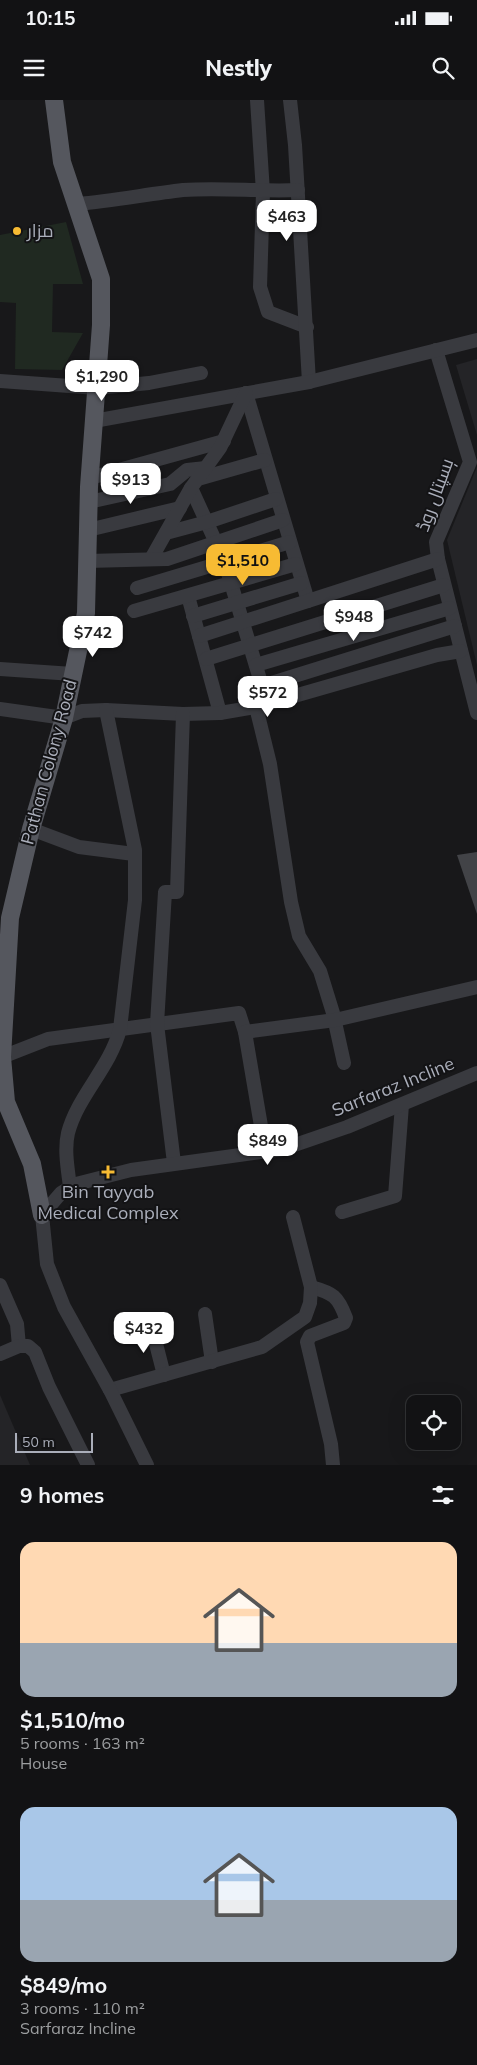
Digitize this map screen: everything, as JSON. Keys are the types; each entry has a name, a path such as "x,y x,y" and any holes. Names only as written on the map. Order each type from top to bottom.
{"main road":[{"name":"Pathan Colony Road","path":"42,1215 32,1164 6,1102 2,1057 10,918 31,829 64,718 86,613 90,478 101,325 101,279 62,162 54,100"}],"street":[{"path":"257,100 263,192 260,287 268,312 307,327"},
{"path":"290,100 298,190 309,382"},
{"path":"77,204 183,190 234,188 263,192 298,190"},
{"path":"94,420 309,382 477,340"},
{"name":"ہسپتال روڈ","path":"436,350 470,462 436,542 444,585 477,713"},
{"path":"0,381 96,388 149,383 201,373"},
{"path":"151,559 180,508 224,441 246,392"},
{"path":"246,392 308,601"},
{"path":"90,478 224,441"},
{"path":"199,478 265,460"},
{"path":"89,502 170,484 187,470 199,478 207,522 224,562 262,686 256,707 270,764 291,902 299,936 320,971 335,1020 344,1063"},
{"path":"166,533 207,522 276,498"},
{"path":"88,530 180,508"},
{"path":"87,561 167,559 283,520"},
{"path":"137,588 290,542"},
{"path":"199,636 438,559"},
{"path":"134,611 296,564"},
{"path":"193,616 302,583"},
{"path":"206,659 444,585"},
{"path":"188,596 220,713"},
{"path":"256,665 450,608"},
{"path":"262,686 454,626"},
{"path":"0,708 64,718 82,711 106,710 183,714 220,713 256,707 437,655 461,652"},
{"path":"0,669 73,674"},
{"path":"70,1187 68,1133 79,1108 115,1048 120,1029 135,900 135,850 106,710"},
{"path":"174,1163 158,1024 166,892 177,892 183,714"},
{"path":"31,829 79,847 134,854"},
{"path":"245,1032 335,1020 477,987"},
{"path":"2,1057 48,1039 239,1013 245,1032 261,1126"},
{"name":"Sarfaraz Incline","path":"42,1215 70,1187 131,1170 283,1149 402,1105 477,1073"},
{"path":"342,1212 396,1196 402,1105"},
{"path":"42,1215 47,1264 64,1307 110,1390 147,1465"},
{"path":"110,1390 262,1346 305,1317 310,1303 311,1287 293,1217"},
{"path":"0,1285 17,1324 19,1346"},
{"path":"311,1287 327,1291 340,1300 346,1318 344,1323 310,1336 307,1342 331,1444 334,1465"},
{"path":"205,1314 212,1362"},
{"path":"147,1324 154,1336 164,1375"},
{"path":"0,1354 19,1346 28,1346 35,1352 49,1387 88,1465"}],"shaded area":[{"path":"66,222 83,284 53,284 52,332 83,333 62,370 15,369 16,303 0,302 0,235"},
{"path":"477,359 477,435 456,365"},
{"path":"477,467 477,665 447,540"},
{"path":"0,1395 30,1465 0,1465"}],"building":[{"path":"477,852 477,914 457,855"}],"place":[{"name":"مزار","path":"17,231"},
{"name":"Bin Tayyab Medical Complex","path":"108,1172"}]}
